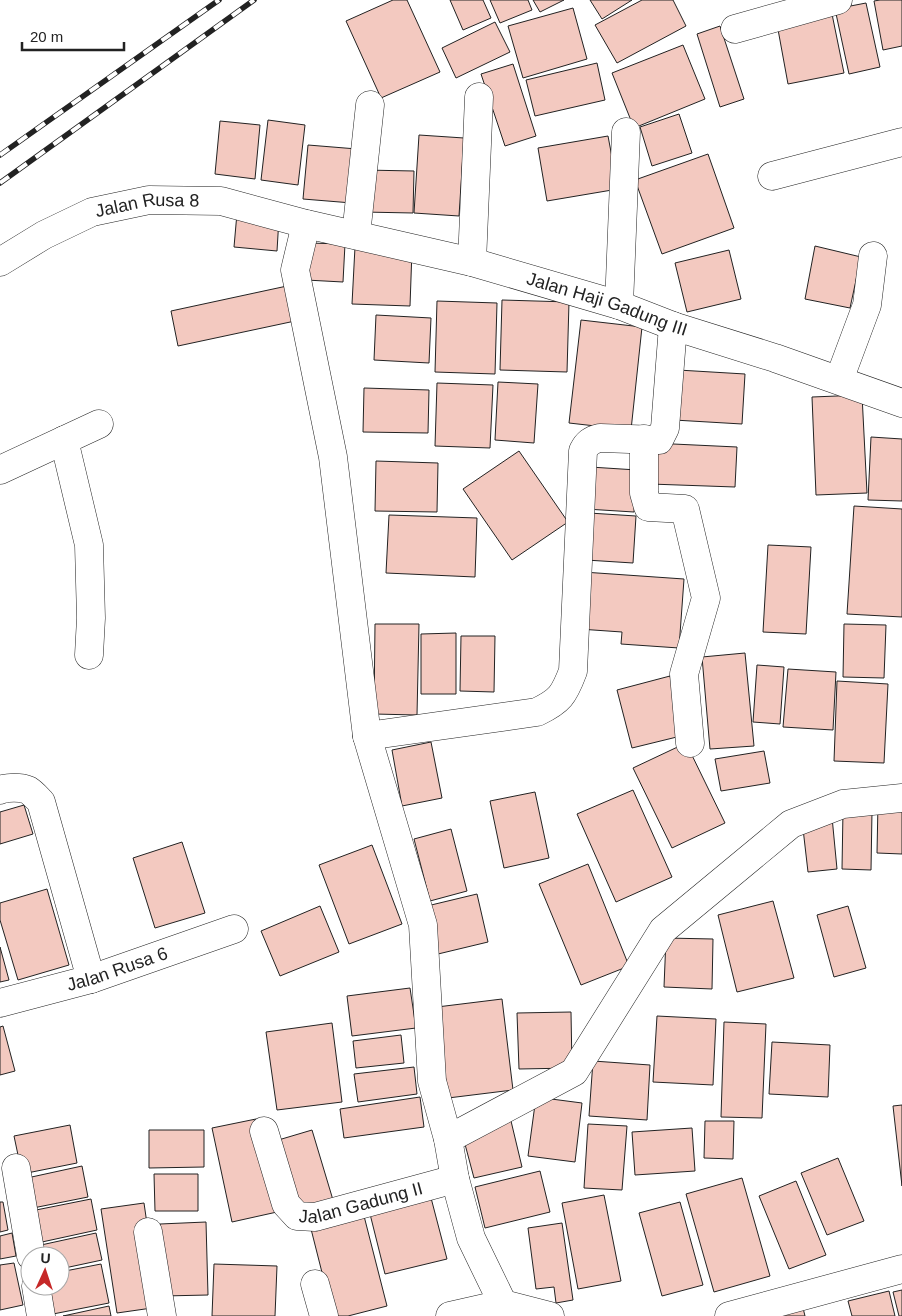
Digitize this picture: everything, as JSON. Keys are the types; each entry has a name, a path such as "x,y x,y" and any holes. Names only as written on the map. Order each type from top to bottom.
{"street":[{"path":"735,29 838,0"},
{"path":"472,262 479,97"},
{"path":"356,235 370,105"},
{"path":"618,305 626,132"},
{"path":"772,176 902,142"},
{"name":"Jalan Rusa 8","path":"0,262 44,235 92,212 149,200 221,201 306,224"},
{"path":"306,224 295,270 333,457 367,736 423,925 432,1081 448,1139 455,1179 471,1238 503,1304"},
{"name":"Jalan Haji Gadung III","path":"306,224 472,262 618,305 673,326 774,358 902,403"},
{"path":"839,380 867,305 873,256"},
{"path":"367,736 537,712 555,704 567,689 573,671 583,451 593,439 659,440 665,428 673,326"},
{"path":"0,470 99,424"},
{"path":"644,439 644,493 648,507 685,509 706,598 684,674 690,743"},
{"path":"64,440 88,545 91,618 89,655"},
{"path":"0,790 4,788 28,790 40,802 91,979"},
{"path":"448,1139 574,1072 663,930 792,824 843,804 902,798"},
{"name":"Jalan Rusa 6","path":"0,1003 91,979 234,928"},
{"name":"Jalan Gadung II","path":"264,1131 286,1204 296,1216 315,1217 455,1179"},
{"path":"16,1168 29,1246"},
{"path":"148,1232 162,1316"},
{"path":"729,1316 902,1269"},
{"path":"315,1284 324,1316"},
{"path":"38,1296 41,1316"},
{"path":"450,1316 503,1304 550,1316"}],"building":[{"path":"393,0 407,0 440,72 381,98 346,21"},
{"path":"450,0 483,0 491,18 463,30"},
{"path":"490,0 528,0 532,10 500,23"},
{"path":"533,0 564,0 540,12"},
{"path":"590,0 632,0 602,19"},
{"path":"642,0 673,0 686,26 617,63 595,25"},
{"path":"902,0 902,46 883,50 874,1"},
{"path":"866,3 880,67 849,74 835,9"},
{"path":"573,8 587,59 523,78 508,26"},
{"path":"832,14 844,73 788,84 777,24"},
{"path":"495,22 510,52 456,78 442,48"},
{"path":"720,26 744,99 720,107 697,34"},
{"path":"683,45 705,99 634,128 612,73"},
{"path":"597,63 605,100 535,116 526,80"},
{"path":"513,64 536,136 505,146 481,74"},
{"path":"679,114 692,153 652,166 640,127"},
{"path":"268,120 305,125 298,185 261,180"},
{"path":"220,121 260,125 255,179 215,174"},
{"path":"419,135 464,138 459,216 414,213"},
{"path":"608,136 618,189 547,201 538,148"},
{"path":"308,145 357,149 352,203 303,199"},
{"path":"708,154 734,228 662,254 635,180"},
{"path":"364,170 414,171 413,213 363,212"},
{"path":"237,213 279,218 277,251 234,247"},
{"path":"308,243 345,244 343,282 306,280"},
{"path":"815,246 861,257 850,308 805,299"},
{"path":"355,247 412,250 410,306 352,304"},
{"path":"729,250 741,299 687,312 675,263"},
{"path":"287,286 295,321 178,346 171,311"},
{"path":"502,300 569,302 567,372 500,370"},
{"path":"437,301 497,303 495,374 435,372"},
{"path":"376,315 431,318 429,363 374,360"},
{"path":"581,320 642,327 631,430 569,423"},
{"path":"678,370 745,374 742,424 674,420"},
{"path":"498,382 538,384 534,443 495,440"},
{"path":"437,383 493,385 490,448 435,446"},
{"path":"364,388 429,390 428,433 363,432"},
{"path":"862,395 867,493 816,495 812,397"},
{"path":"871,437 902,439 902,501 868,500"},
{"path":"652,443 737,447 735,487 650,484"},
{"path":"519,451 568,522 512,560 463,489"},
{"path":"376,461 438,463 437,512 375,511"},
{"path":"590,467 637,470 634,512 586,509"},
{"path":"854,506 902,509 902,617 847,614"},
{"path":"589,513 636,516 633,563 586,560"},
{"path":"389,515 477,518 475,577 386,573"},
{"path":"768,545 811,547 806,634 763,632"},
{"path":"583,572 684,579 679,648 621,644 622,632 579,629"},
{"path":"375,624 419,624 417,715 374,714"},
{"path":"844,624 886,625 884,678 843,677"},
{"path":"456,633 456,694 421,694 421,634"},
{"path":"461,636 495,636 494,692 460,691"},
{"path":"745,653 754,746 710,749 702,657"},
{"path":"757,665 784,667 780,724 753,722"},
{"path":"788,669 836,672 833,730 783,727"},
{"path":"670,676 685,735 632,748 617,690"},
{"path":"837,681 888,684 884,763 834,761"},
{"path":"431,742 442,798 402,806 392,750"},
{"path":"686,743 725,823 672,848 633,768"},
{"path":"764,751 770,783 721,791 715,759"},
{"path":"633,790 672,877 616,902 577,814"},
{"path":"535,792 549,858 504,868 490,801"},
{"path":"878,803 902,804 902,854 877,853"},
{"path":"24,805 33,834 0,844 0,812"},
{"path":"843,810 872,811 871,870 842,869"},
{"path":"832,817 837,869 808,872 802,820"},
{"path":"451,829 467,891 430,901 414,839"},
{"path":"182,842 205,913 155,928 133,858"},
{"path":"372,845 402,924 349,944 319,865"},
{"path":"588,864 629,966 581,985 539,884"},
{"path":"47,889 69,965 18,980 0,920 0,903"},
{"path":"477,894 488,942 438,954 427,906"},
{"path":"773,901 794,978 737,992 718,915"},
{"path":"320,906 339,952 280,976 261,931"},
{"path":"848,906 866,968 834,977 817,915"},
{"path":"666,938 713,939 712,989 664,987"},
{"path":"0,947 9,980 0,982"},
{"path":"410,988 416,1028 352,1036 347,996"},
{"path":"502,999 513,1090 448,1098 437,1007"},
{"path":"571,1012 572,1068 519,1069 517,1013"},
{"path":"657,1016 716,1019 713,1085 653,1082"},
{"path":"724,1022 766,1024 762,1118 721,1117"},
{"path":"332,1023 342,1102 277,1110 266,1032"},
{"path":"3,1026 15,1071 0,1075 0,1027"},
{"path":"401,1035 404,1063 356,1068 353,1041"},
{"path":"772,1042 830,1045 828,1097 769,1094"},
{"path":"593,1061 650,1065 647,1120 589,1116"},
{"path":"414,1067 417,1094 358,1102 354,1074"},
{"path":"420,1097 424,1127 344,1138 340,1109"},
{"path":"536,1097 582,1103 575,1162 528,1156"},
{"path":"902,1105 902,1186 893,1106"},
{"path":"256,1119 277,1212 232,1222 212,1128"},
{"path":"511,1121 522,1167 474,1178 462,1133"},
{"path":"705,1121 734,1121 733,1159 704,1158"},
{"path":"588,1124 627,1126 622,1190 584,1188"},
{"path":"70,1125 77,1163 22,1174 14,1136"},
{"path":"692,1128 695,1171 635,1175 632,1132"},
{"path":"149,1130 204,1130 204,1167 149,1168"},
{"path":"312,1130 333,1200 297,1211 275,1141"},
{"path":"838,1158 864,1221 827,1235 801,1173"},
{"path":"82,1166 88,1197 33,1208 27,1178"},
{"path":"540,1171 550,1212 485,1228 475,1187"},
{"path":"154,1174 198,1174 198,1211 155,1211"},
{"path":"742,1178 770,1276 714,1292 686,1194"},
{"path":"796,1181 826,1255 789,1269 759,1196"},
{"path":"430,1194 447,1259 385,1274 369,1210"},
{"path":"604,1195 621,1281 578,1289 562,1203"},
{"path":"91,1199 97,1230 42,1242 36,1210"},
{"path":"0,1202 3,1202 8,1230 0,1232"},
{"path":"680,1202 703,1285 662,1296 639,1213"},
{"path":"144,1203 159,1307 117,1313 101,1209"},
{"path":"363,1212 387,1306 348,1316 333,1316 310,1225"},
{"path":"206,1222 208,1295 163,1296 160,1224"},
{"path":"562,1223 573,1300 556,1303 554,1287 536,1289 528,1228"},
{"path":"12,1233 16,1256 0,1259 0,1236"},
{"path":"96,1233 102,1260 70,1267 70,1246 41,1245"},
{"path":"14,1263 23,1305 0,1310 0,1265"},
{"path":"101,1264 109,1303 53,1314 49,1296 70,1296 70,1270"},
{"path":"214,1264 277,1266 275,1316 212,1316"},
{"path":"902,1290 902,1316 899,1316 893,1292"},
{"path":"889,1291 895,1316 852,1316 848,1301"},
{"path":"802,1304 805,1316 780,1316"},
{"path":"109,1306 111,1316 63,1316"}],"railway":[{"path":"0,155 219,0"},
{"path":"0,183 254,0"}]}
